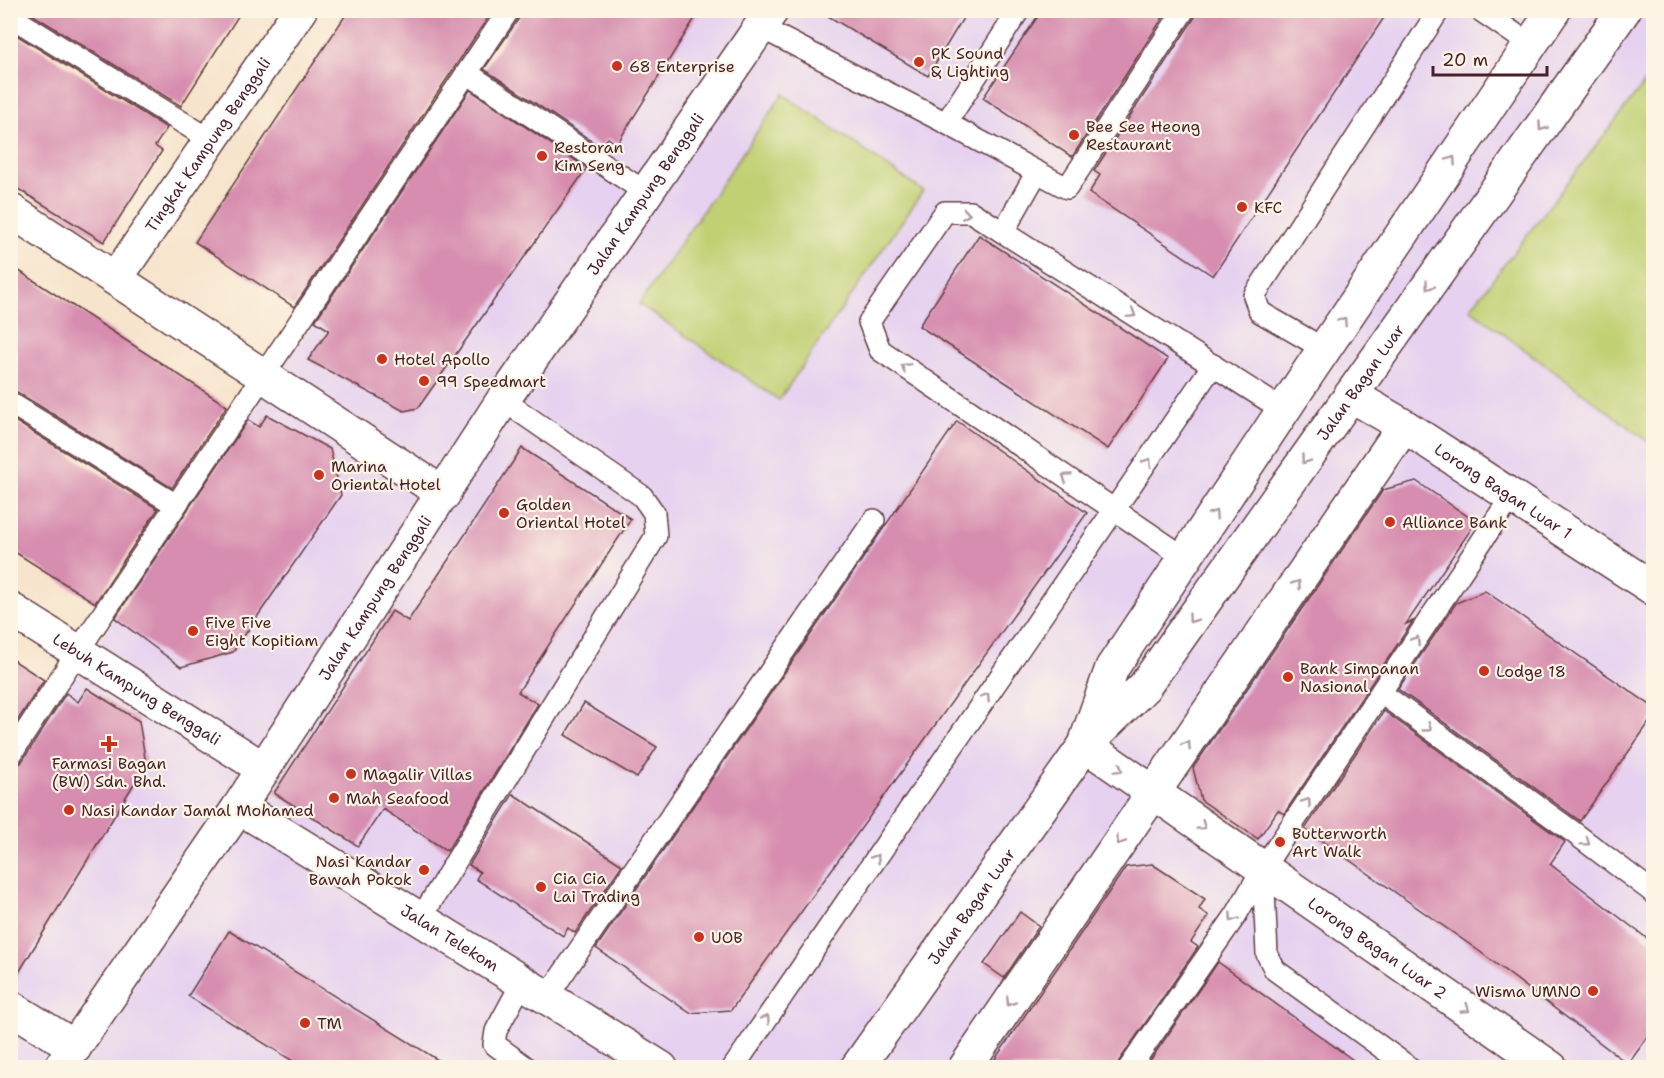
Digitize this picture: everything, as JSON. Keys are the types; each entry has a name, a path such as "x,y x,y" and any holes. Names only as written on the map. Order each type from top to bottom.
{"street":[{"name":"Tingkat Kampung Benggali","path":"116,278 300,10"},
{"name":"Jalan Bagan Luar","path":"1085,746 1112,668 1323,349 1554,10"},
{"name":"Jalan Bagan Luar","path":"857,1068 1085,746 1144,687 1624,10"},
{"name":"Jalan Kampung Benggali","path":"68,1057 239,807 503,400 766,19"},
{"path":"10,210 444,494"},
{"name":"Lorong Bagan Luar 1","path":"1351,395 1404,426 1653,589"},
{"path":"965,1068 1404,426"},
{"name":"Lebuh Kampung Benggali","path":"10,609 264,769"},
{"name":"Lorong Bagan Luar 2","path":"1085,746 1551,1068"},
{"name":"Jalan Telekom","path":"239,807 661,1068"},
{"path":"10,1007 68,1057"}],"lane":[{"path":"10,756 78,651 509,10"},
{"path":"946,123 1019,10"},
{"path":"766,19 946,123 1067,188 1184,10"},
{"path":"1323,349 1260,312 1254,296 1438,10"},
{"path":"1480,10 1531,45"},
{"path":"10,16 211,140"},
{"path":"467,73 645,192"},
{"path":"1003,232 1037,172"},
{"path":"1185,558 880,350 868,322 945,212 971,212 1283,410"},
{"path":"733,1068 1214,365"},
{"path":"421,918 656,536 654,513 642,496 503,400"},
{"path":"10,403 176,505"},
{"path":"1129,1068 1236,915 1263,868 1512,496"},
{"path":"527,1068 494,1044 496,1031 535,989 874,520"},
{"path":"1380,693 1573,832 1653,893"},
{"path":"1263,868 1269,962 1275,970 1410,1068"}],"shaded area":[{"path":"522,11 1653,11 1653,1067 11,1068 11,1058 20,1044 10,1038 11,772"}],"green space":[{"path":"1653,72 1653,445 1470,309"},
{"path":"783,94 923,191 779,400 639,304"}],"building":[{"path":"25,10 242,10 181,106"},
{"path":"349,10 493,10 294,307 195,242"},
{"path":"522,10 700,10 617,144 608,138 601,147 484,69 520,17"},
{"path":"818,10 968,10 928,76"},
{"path":"1042,10 1168,10 1072,157 983,98"},
{"path":"1197,10 1389,10 1213,276 1089,193 1100,175 1094,171 1195,17"},
{"path":"10,31 167,128 155,146 162,151 104,242 10,184"},
{"path":"470,90 587,168 418,408 404,411 308,360 329,330 315,321"},
{"path":"979,235 1168,359 1108,449 919,326"},
{"path":"10,265 227,406 172,488 17,392 10,390"},
{"path":"267,415 330,449 341,495 233,652 181,667 115,618 248,420 259,427"},
{"path":"10,418 158,509 95,603 10,549"},
{"path":"957,421 1087,513 731,1010 690,1013 596,948"},
{"path":"522,448 631,519 518,692 538,704 447,851 383,809 358,846 274,793 392,611 408,621"},
{"path":"1416,481 1476,522 1406,624 1413,621 1284,814 1278,810 1258,839 1201,800 1193,768 1383,490"},
{"path":"1485,591 1653,707 1653,717 1580,821 1398,689 1456,603"},
{"path":"10,658 44,680 10,732"},
{"path":"87,688 139,721 146,764 10,987 10,769 21,763 66,693 78,702"},
{"path":"584,703 657,747 637,778 565,735"},
{"path":"1384,711 1565,842 1550,864 1653,943 1653,1030 1628,1064 1479,951 1305,829"},
{"path":"513,794 622,865 575,933 568,928 563,936 476,879 480,872 469,865"},
{"path":"1152,864 1205,899 1199,909 1209,916 1191,942 1198,947 1116,1068 989,1068 1126,867"},
{"path":"1020,912 1039,926 1004,978 984,964"},
{"name":"TM","path":"229,931 451,1068 304,1068 188,996"},
{"path":"1218,962 1364,1068 1145,1068"}],"place":[{"name":"PK Sound & Lighting","path":"919,62"},
{"name":"68 Enterprise","path":"617,66"},
{"name":"Bee See Heong Restaurant","path":"1074,135"},
{"name":"Restoran Kim Seng","path":"542,156"},
{"name":"KFC","path":"1242,207"},
{"name":"Hotel Apollo","path":"382,359"},
{"name":"99 Speedmart","path":"424,381"},
{"name":"Marina Oriental Hotel","path":"319,475"},
{"name":"Golden Oriental Hotel","path":"504,513"},
{"name":"Alliance Bank","path":"1390,522"},
{"name":"Five Five Eight Kopitiam","path":"193,631"},
{"name":"Lodge 18","path":"1484,671"},
{"name":"Bank Simpanan Nasional","path":"1288,677"},
{"name":"Farmasi Bagan (BW) Sdn. Bhd.","path":"109,744"},
{"name":"Magalir Villas","path":"351,774"},
{"name":"Mah Seafood","path":"334,798"},
{"name":"Nasi Kandar Jamal Mohamed","path":"69,810"},
{"name":"Butterworth Art Walk","path":"1280,842"},
{"name":"Nasi Kandar Bawah Pokok","path":"424,870"},
{"name":"Cia Cia Lai Trading","path":"541,887"},
{"name":"UOB","path":"699,937"},
{"name":"Wisma UMNO","path":"1593,991"},
{"name":"TM","path":"305,1023"}]}
